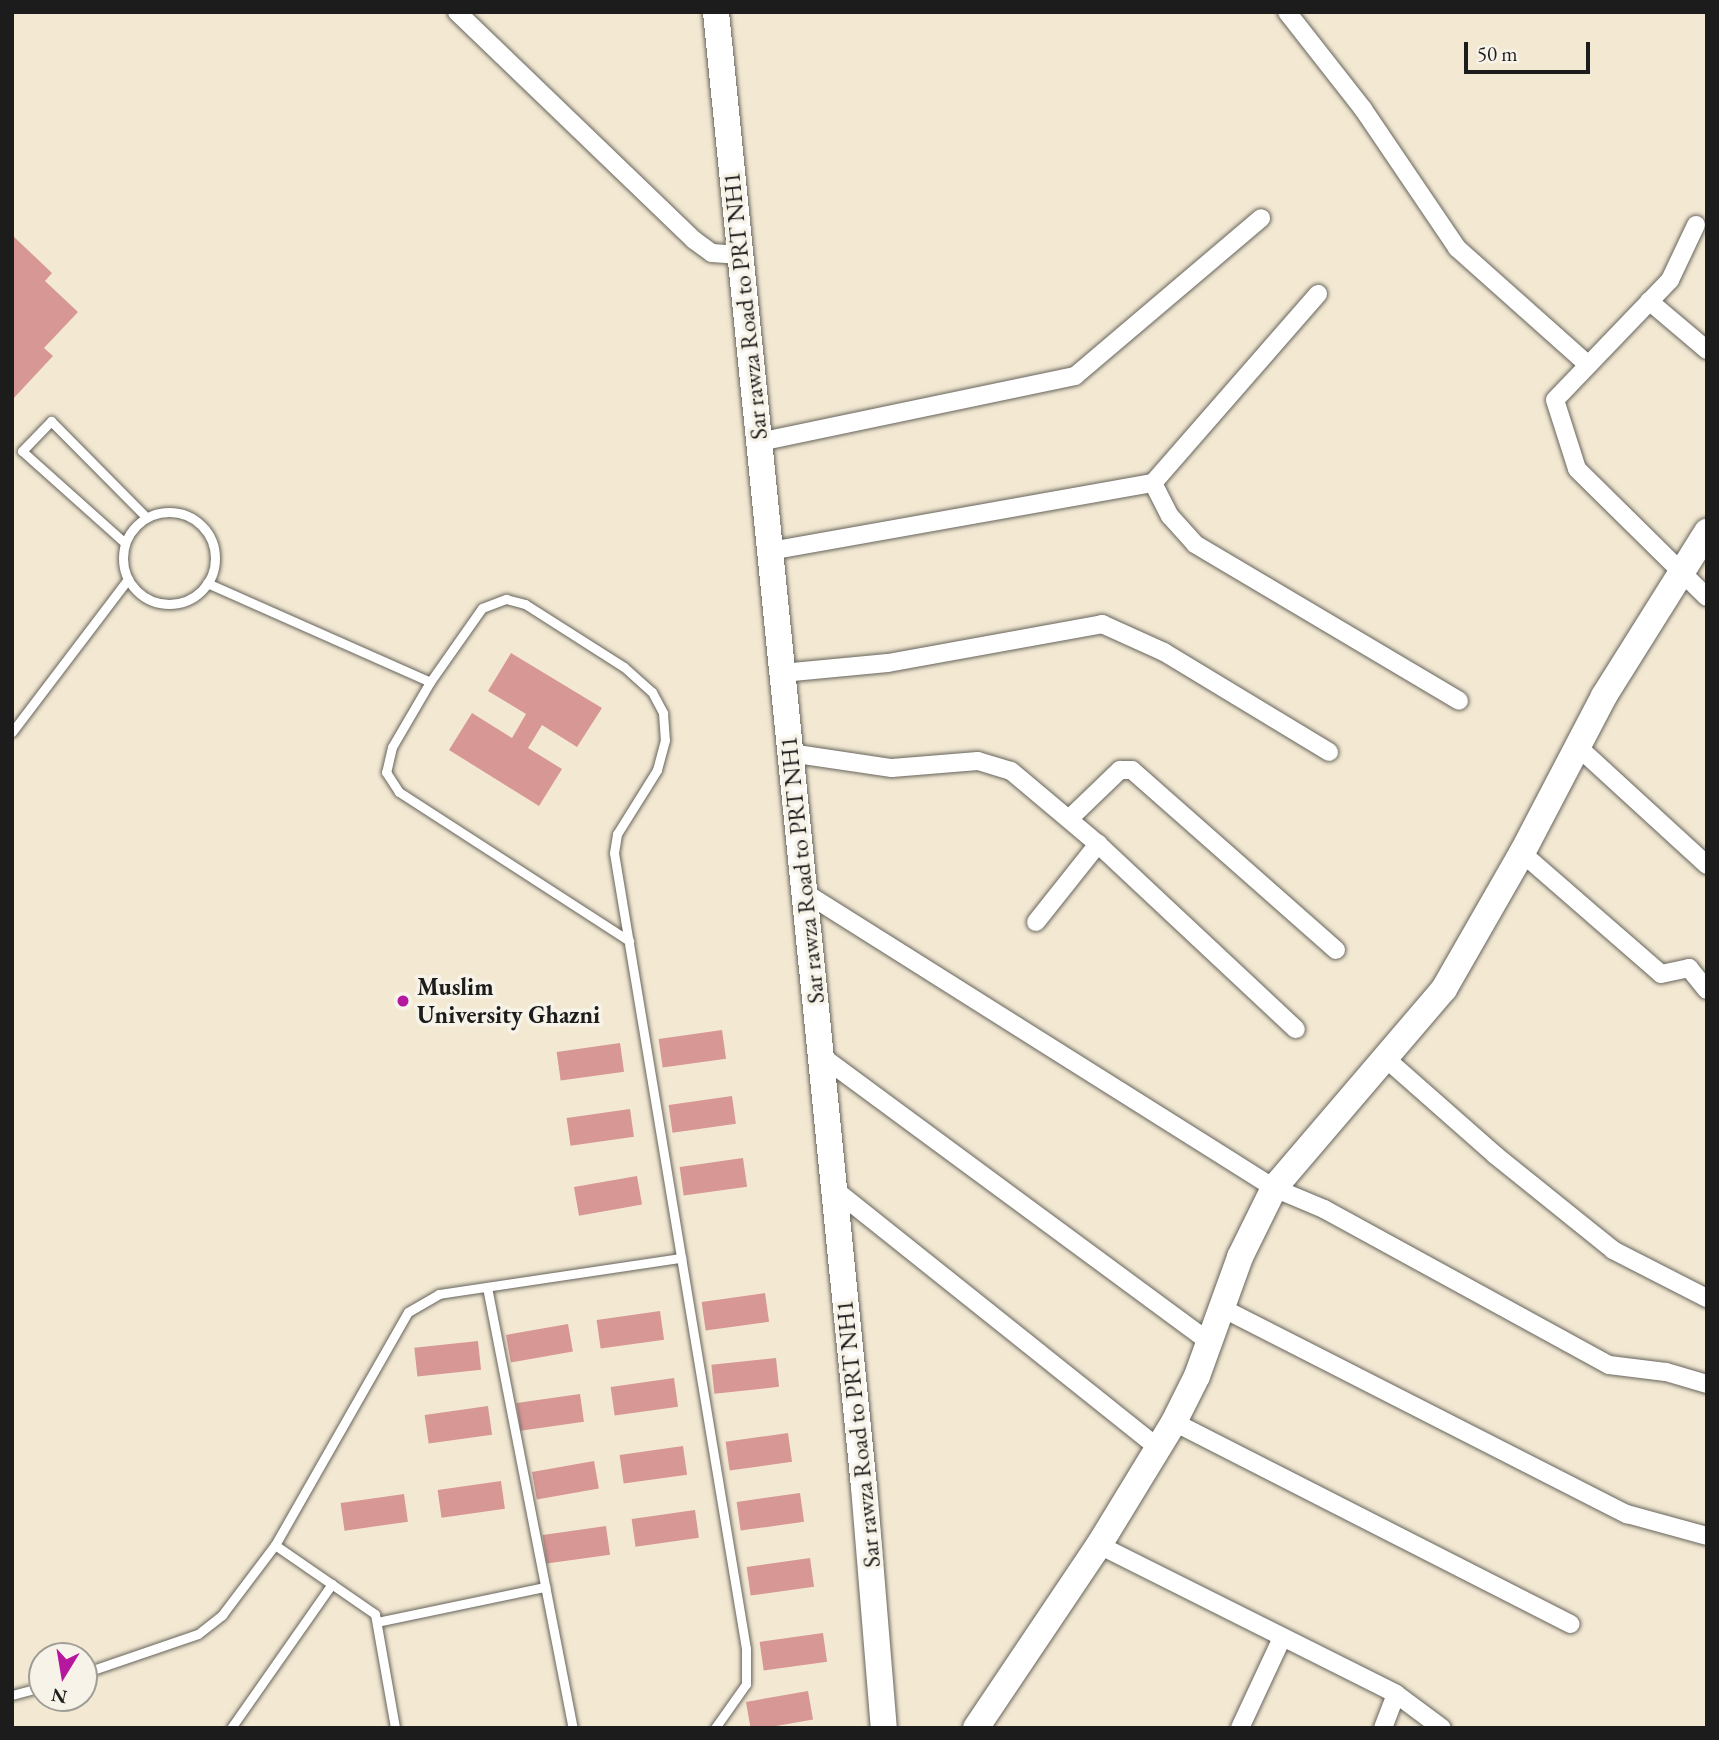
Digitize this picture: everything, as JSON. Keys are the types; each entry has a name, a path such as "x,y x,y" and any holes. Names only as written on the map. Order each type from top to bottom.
{"main road":[{"name":"Sar rawza Road to PRT NH1","path":"716,12 834,1189 884,1728"},
{"path":"976,1728 1099,1545 1174,1422 1220,1307 1274,1188 1444,989 1522,853 1577,747 1681,571 1707,533"}],"street":[{"path":"457,12 694,240 719,256 740,255"},
{"path":"1287,12 1363,109 1457,248 1587,364"},
{"path":"759,442 1074,376 1261,218"},
{"path":"1696,225 1670,280 1555,400 1577,469 1707,597"},
{"path":"770,551 1153,483 1318,294"},
{"path":"1649,300 1707,350"},
{"path":"1153,483 1170,516 1195,544 1459,701"},
{"path":"782,673 888,663 1102,624 1154,646 1329,752"},
{"path":"1577,747 1707,865"},
{"path":"790,753 892,768 993,763 1011,771 1098,844 1296,1029"},
{"path":"1069,819 1120,770 1132,769 1336,950"},
{"path":"1035,922 1098,844"},
{"path":"1522,853 1661,974 1689,968 1707,990"},
{"path":"804,892 1274,1188 1324,1209 1609,1365 1666,1372 1707,1384"},
{"path":"820,1055 1208,1341"},
{"path":"1384,1057 1494,1155 1613,1250 1707,1298"},
{"path":"834,1189 1158,1448"},
{"path":"1220,1307 1627,1514 1707,1536"},
{"path":"1174,1422 1571,1624"},
{"path":"1099,1545 1395,1695 1442,1728"},
{"path":"1240,1728 1282,1637"},
{"path":"1382,1728 1395,1695"}],"lane":[{"path":"125,543 22,451 51,421 146,517"},
{"path":"175,512 202,525 215,553 208,583 182,602 166,604 139,593 123,568 125,543 146,517 175,512"},
{"path":"12,732 128,579"},
{"path":"208,583 430,682"},
{"path":"629,941 400,792 386,772 392,747 430,682 482,608 506,599 525,604 624,667 652,692 663,713 665,740 657,770 617,834 614,853 629,941 746,1649 746,1684 715,1728"},
{"path":"98,1668 198,1634 222,1615 275,1545 408,1312 439,1294 681,1258"},
{"path":"487,1287 573,1728"},
{"path":"275,1545 375,1614 396,1728"},
{"path":"232,1728 332,1584"},
{"path":"377,1622 545,1587"}],"building":[{"path":"12,235 52,273 45,281 78,312 44,348 53,356 12,400"},
{"path":"511,653 602,708 577,747 542,725 528,748 562,769 539,806 449,750 472,713 512,738 526,714 488,691"},
{"path":"722,1030 726,1059 663,1068 659,1039"},
{"path":"620,1043 624,1072 561,1081 557,1052"},
{"path":"732,1096 736,1124 673,1133 669,1105"},
{"path":"630,1109 634,1137 571,1146 567,1118"},
{"path":"743,1158 747,1187 684,1196 680,1167"},
{"path":"637,1176 642,1205 579,1216 574,1187"},
{"path":"765,1293 769,1322 706,1331 702,1302"},
{"path":"660,1311 664,1340 601,1349 597,1320"},
{"path":"568,1324 573,1352 511,1363 506,1335"},
{"path":"478,1341 481,1370 417,1377 414,1348"},
{"path":"776,1358 779,1387 714,1394 711,1365"},
{"path":"674,1378 678,1407 615,1416 611,1387"},
{"path":"580,1394 584,1422 521,1431 517,1403"},
{"path":"488,1406 492,1435 429,1444 425,1415"},
{"path":"788,1433 792,1462 730,1470 726,1442"},
{"path":"683,1446 687,1475 624,1484 620,1455"},
{"path":"594,1461 599,1489 537,1500 532,1472"},
{"path":"501,1481 505,1509 442,1518 438,1490"},
{"path":"800,1493 804,1522 741,1531 737,1502"},
{"path":"404,1494 408,1522 345,1531 341,1503"},
{"path":"695,1510 699,1538 636,1547 632,1519"},
{"path":"606,1526 610,1555 547,1564 543,1535"},
{"path":"810,1558 814,1587 751,1596 747,1567"},
{"path":"823,1633 827,1662 764,1671 760,1642"},
{"path":"808,1691 813,1720 751,1728 746,1702"}],"place":[{"name":"Muslim University Ghazni","path":"403,1001"}]}
